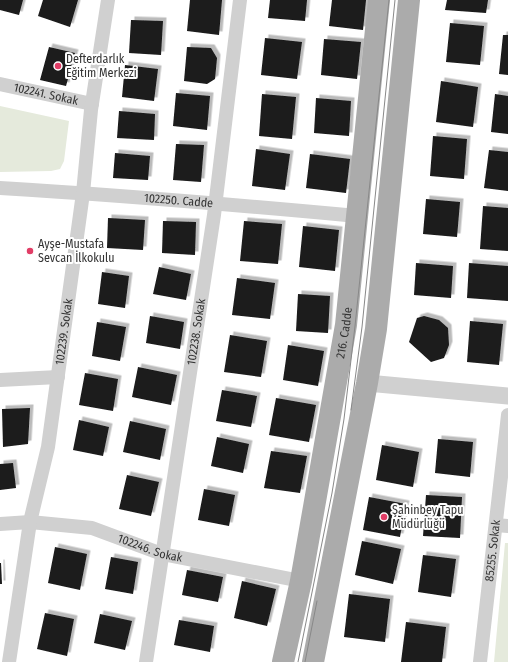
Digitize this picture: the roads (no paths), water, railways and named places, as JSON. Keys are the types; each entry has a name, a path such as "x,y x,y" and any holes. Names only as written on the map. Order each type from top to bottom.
{"main road":[{"name":"216. Cadde","path":"283,662 301,581 346,325 380,0"},
{"path":"313,662 376,329 409,0"}],"street":[{"name":"102239. Sokak","path":"9,662 30,522 48,447 83,193 92,104 108,0"},
{"name":"102238. Sokak","path":"146,662 215,203 240,0"},
{"name":"102241. Sokak","path":"0,84 92,104"},
{"name":"102250. Cadde","path":"0,188 215,203 357,216"},
{"path":"0,380 58,377"},
{"path":"367,383 508,396"},
{"name":"85255. Sokak","path":"480,662 502,525 508,415"},
{"name":"102246. Sokak","path":"0,524 30,522 92,528 162,554 301,581"}],"tram line":[{"path":"298,662 332,493 344,419 389,0"},
{"path":"351,410 362,327 395,0"},
{"path":"305,662 317,601"}],"place":[{"name":"Defterdarlık Eğitim Merkezi","path":"58,66"},
{"name":"Ayşe-Mustafa Sevcan İlkokulu","path":"30,251"},
{"name":"Şahinbey Tapu Müdürlüğü","path":"384,517"}]}
